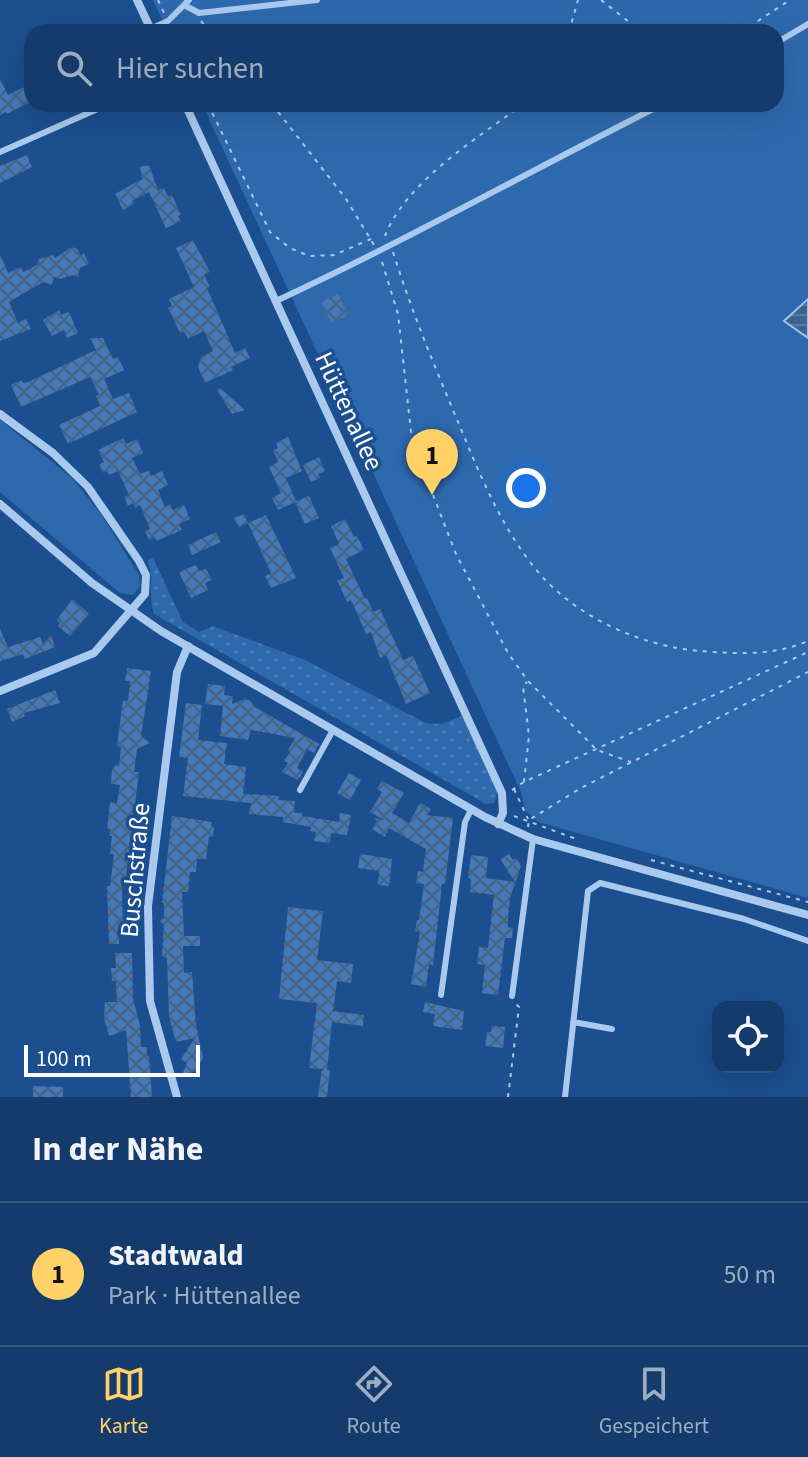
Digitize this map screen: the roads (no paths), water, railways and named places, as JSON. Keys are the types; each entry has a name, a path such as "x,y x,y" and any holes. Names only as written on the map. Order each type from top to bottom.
{"street":[{"path":"137,0 148,24"},
{"name":"Hüttenallee","path":"189,112 502,793 503,813 498,824"},
{"path":"0,414 53,453 88,487 114,522 146,575 145,594 94,653 0,691"},
{"path":"0,504 92,583 131,611 498,824 533,839 808,915"},
{"name":"Buschstraße","path":"177,1097 150,1001 147,943 148,906 176,682 188,646"}],"lane":[{"path":"163,24 188,3 199,13 317,0"},
{"path":"784,38 808,24"},
{"path":"0,152 91,112"},
{"path":"276,301 379,253 495,189 647,112"},
{"path":"300,790 333,730"},
{"path":"441,995 465,822 471,810"},
{"path":"512,996 533,839"},
{"path":"565,1097 588,891 600,883 744,919 808,941"},
{"path":"573,1022 612,1029"}],"place":[{"name":"Stadtwald","path":"432,495"}]}
